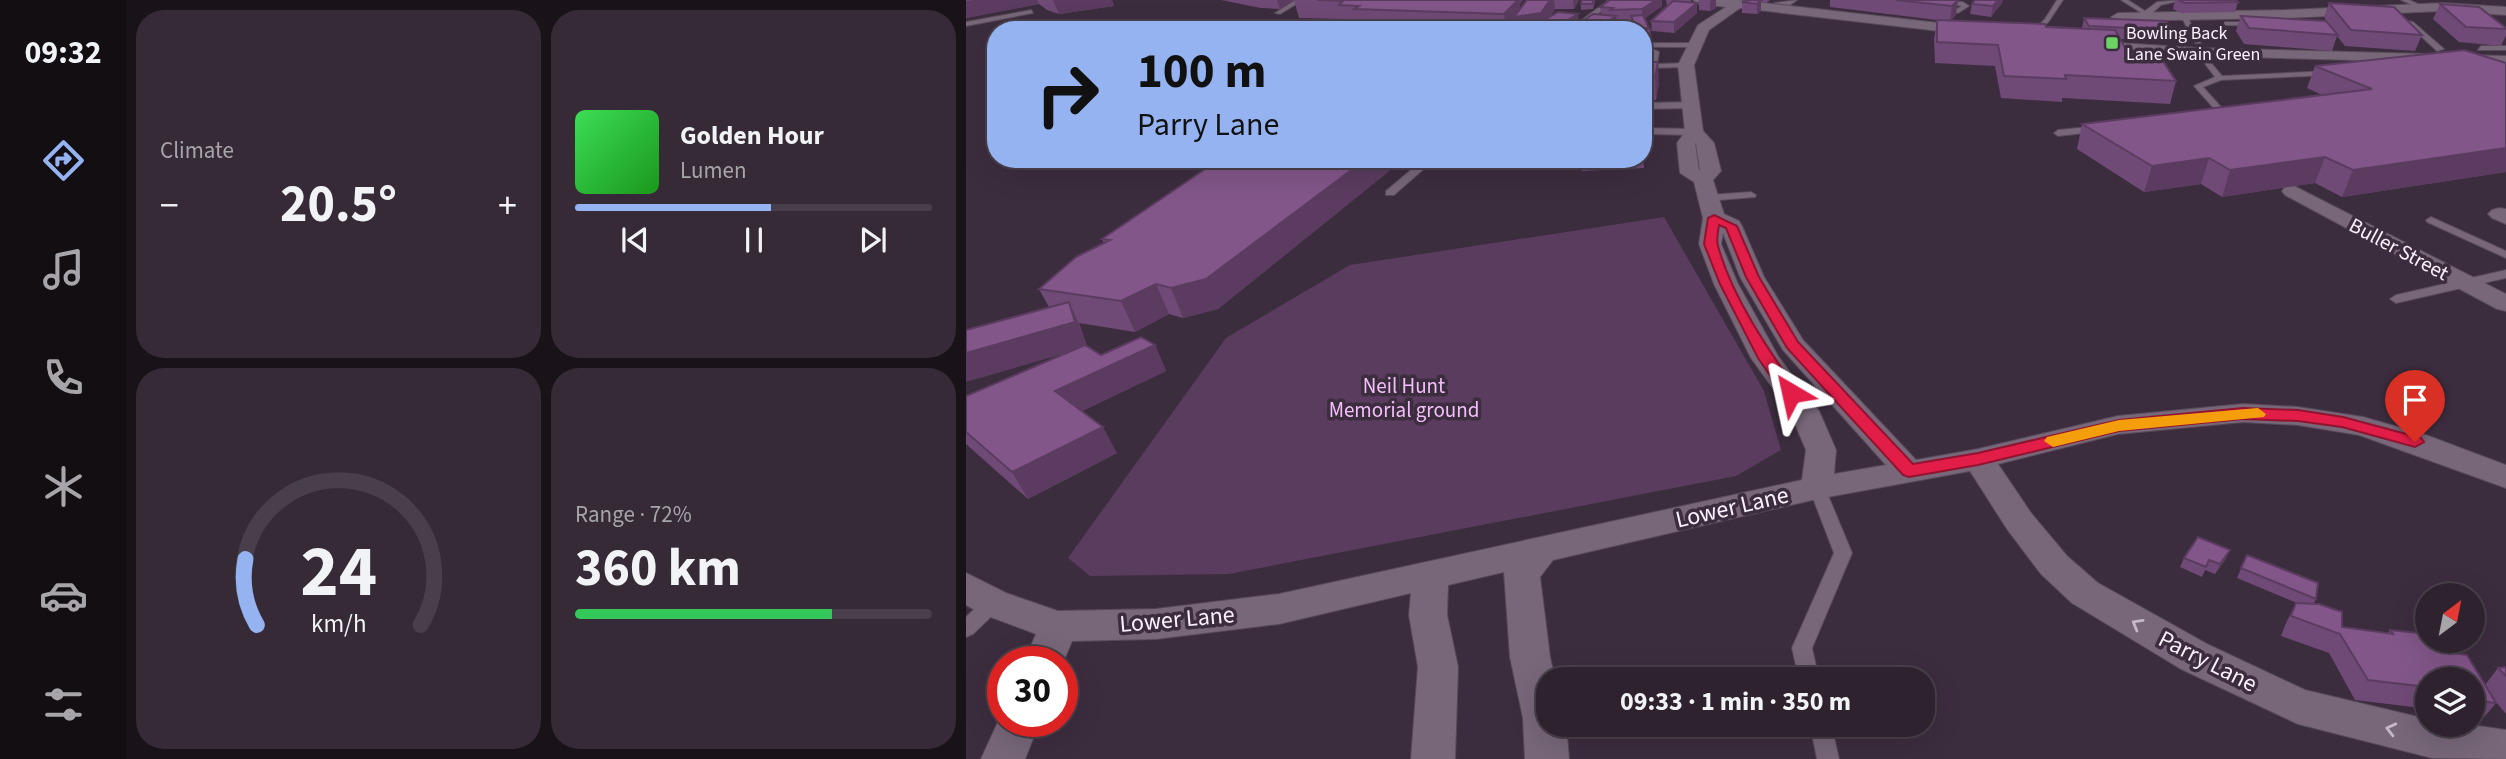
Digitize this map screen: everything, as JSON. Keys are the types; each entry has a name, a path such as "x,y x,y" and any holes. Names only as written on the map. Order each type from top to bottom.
{"street":[{"path":"1699,0 1991,34"},
{"path":"1806,12 1823,0"},
{"path":"1738,4 1703,28 1686,65 1695,132 1686,143 1690,173 1731,226 1752,277 1792,345 1909,471"},
{"path":"2118,17 2146,14 2281,14 2424,8 2506,11"},
{"path":"2070,43 2506,60"},
{"name":"Buller Street","path":"2292,191 2506,304"},
{"path":"1708,198 1710,244 1726,284 1765,358 1804,411 1821,450 1817,488"},
{"name":"Lower Lane","path":"979,595 1058,626 1156,625 1279,609 1817,488 1978,459 2119,425 2243,414 2343,422 2376,430 2506,477"},
{"name":"Parry Lane","path":"1978,459 2019,521 2054,565 2085,593 2195,657 2298,706 2432,739 2506,750"},
{"path":"1539,552 1521,574 1527,608 1530,657 1544,718 1547,759"},
{"path":"1413,579 1430,586 1428,615 1438,667 1433,759"},
{"path":"1050,646 1058,626"},
{"path":"1003,759 1012,737"}],"lane":[{"path":"1278,13 1300,0"},
{"path":"1583,21 1614,0"},
{"path":"1777,3 1790,3 1794,0"},
{"path":"1920,7 1958,11 1966,6 1930,0"},
{"path":"2029,39 2047,20 2060,0"},
{"path":"2124,0 2146,14 2160,3 2179,0"},
{"path":"2404,0 2424,8"},
{"path":"2345,11 2411,23 2440,49"},
{"path":"966,24 1031,12"},
{"path":"2281,14 2296,23"},
{"path":"2184,16 2220,78"},
{"path":"2225,24 2260,24"},
{"path":"1652,45 1695,45"},
{"path":"2481,48 2506,48"},
{"path":"1655,52 1652,69 1686,65"},
{"path":"2424,68 2438,68"},
{"path":"2226,117 2198,86 2220,78 2342,72"},
{"path":"1652,106 1691,105"},
{"path":"2213,118 2239,115"},
{"path":"2058,133 2110,128"},
{"path":"1652,131 1695,132"},
{"path":"1390,193 1419,168"},
{"path":"1708,198 1751,195"},
{"path":"2431,220 2506,255"},
{"path":"2396,299 2506,274"},
{"path":"1807,667 1802,648 1843,553 1817,488"},
{"name":"Lower Lane","path":"966,629 979,595"},
{"path":"1823,737 1828,759"}],"green space":[{"name":"Neil Hunt Memorial ground","path":"1664,217 1764,391 1781,450 1736,476 1229,574 1090,576 1068,558 1226,338 1350,265"}],"building":[{"path":"1317,0 1518,0 1504,14 1354,9 1359,6 1339,5 1343,1"},
{"path":"1527,0 1550,0 1541,13 1514,17"},
{"path":"1582,0 1594,0 1592,4 1581,4"},
{"path":"1610,0 1656,0 1642,9 1610,10 1613,8 1600,7"},
{"path":"1896,0 1958,0 1952,6"},
{"path":"1975,0 1998,0 1993,6 1972,4"},
{"path":"2178,0 2235,0 2238,2 2184,3"},
{"path":"1673,1 1697,3 1674,22 1651,21"},
{"path":"1761,1 1757,4 1742,2"},
{"path":"2329,3 2394,7 2422,35 2351,30"},
{"path":"2440,4 2479,7 2506,29 2466,27"},
{"path":"1558,12 1578,14 1566,21 1543,21"},
{"path":"1593,14 1616,16 1608,21 1583,21"},
{"path":"1643,15 1646,21 1633,21 1631,16"},
{"path":"2241,16 2326,21 2338,35 2249,28"},
{"path":"2084,18 2166,21 2173,30 2089,26"},
{"path":"1937,20 2115,30 2127,51 2157,52 2176,81 2065,75 2066,79 2004,76 1998,45 1937,42"},
{"path":"2464,50 2506,63 2506,148 2353,170 2325,157 2230,170 2209,158 2152,166 2082,124 2372,89 2315,66"},
{"path":"1652,62 1658,62 1655,77 1652,77"},
{"path":"1207,168 1354,168 1206,279 1171,288 1156,284 1121,301 1039,289 1076,257 1110,240 1102,239"},
{"path":"1069,302 1075,322 966,353 966,330"},
{"path":"1141,337 1155,345 1055,391 1103,427 1012,472 966,432 966,396 1085,345 1101,355"},
{"path":"2198,537 2230,550 2220,564 2209,560 2206,567 2184,558"},
{"path":"2247,555 2318,583 2316,599 2241,568"},
{"path":"2296,603 2319,604 2342,612 2342,627 2393,634 2390,630 2415,633 2415,653 2467,655 2474,667 2415,667 2415,686 2368,680 2340,634 2291,616"},
{"path":"2506,667 2506,676 2498,668"},
{"path":"2485,685 2496,703 2485,702"}],"slow traffic":[{"path":"2053,441 2119,425 2258,414"}],"place":[{"name":"Bowling Back Lane Swain Green","path":"2112,43"}],"route":[{"path":"1791,393 1765,358 1726,284 1710,244 1714,218 1731,226 1752,277 1792,345 1909,471 1978,459 2119,425 2243,414 2298,416 2343,422 2415,442"}]}
